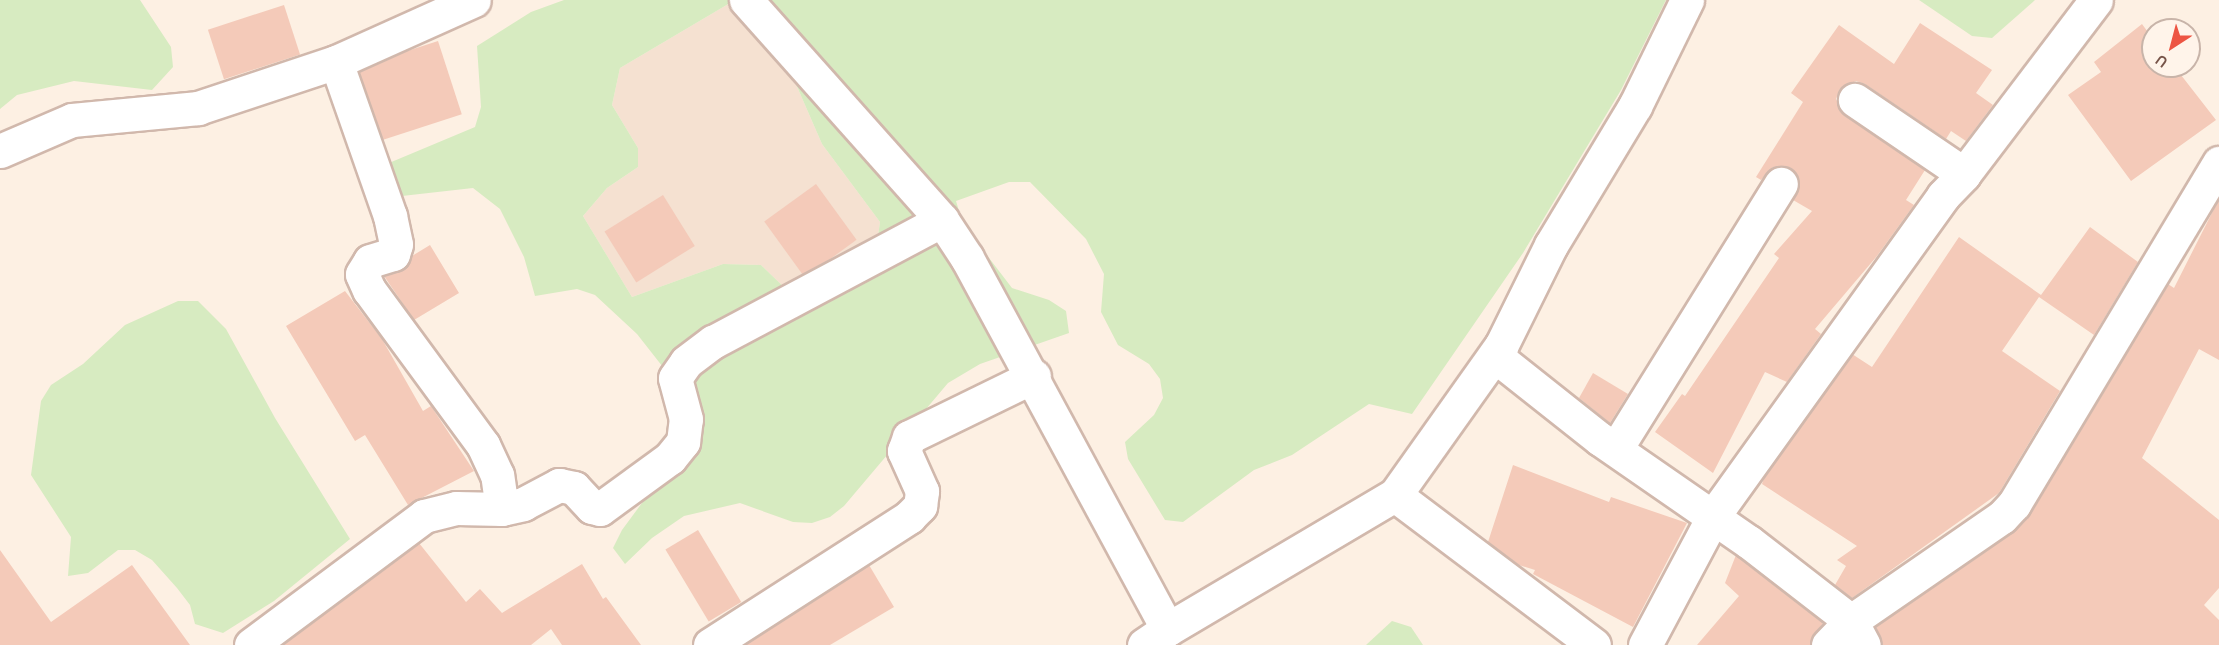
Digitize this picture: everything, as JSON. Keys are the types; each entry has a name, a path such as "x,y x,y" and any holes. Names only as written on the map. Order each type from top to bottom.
{"street":[{"path":"0,151 72,120 198,108 336,62 474,0"},
{"path":"746,0 942,220 1034,375 1156,637 1395,495 1501,346 1551,245 1635,106 1687,0"},
{"path":"1645,645 1714,515 1943,196 1964,174 2096,0"},
{"path":"336,62 390,216 396,244 393,254 370,261 362,274 369,290 483,445 497,475 502,509"},
{"path":"1855,100 1964,174"},
{"path":"1828,645 1857,633 1938,557 2002,517 2014,504 2219,163"},
{"path":"1617,447 1780,184"},
{"path":"251,645 424,516 456,508 502,509 523,504 559,486 574,488 592,507 600,509 670,458 683,442 686,419 675,378 687,362 713,342 942,220"},
{"path":"1501,346 1499,359 1510,372 1600,439 1617,447 1714,515 1857,633"},
{"path":"710,645 909,517 920,506 922,491 904,452 909,437 1034,375"},
{"path":"1395,495 1594,645"}],"shaded area":[{"path":"730,3 795,82 822,144 880,222 874,264 788,291 761,265 723,264 632,297 583,216 607,188 638,167 638,148 612,105 620,68"}],"green space":[{"path":"0,0 140,0 171,47 173,67 152,90 74,81 17,95 0,109"},
{"path":"564,0 1666,0 1621,90 1523,253 1412,414 1369,404 1292,455 1254,470 1183,522 1165,520 1128,459 1125,442 1154,415 1163,398 1160,379 1149,364 1118,345 1101,312 1104,274 1086,239 1030,182 1009,182 956,201 963,224 1012,288 1049,300 1066,311 1069,333 980,364 948,383 844,506 830,517 812,523 793,522 740,503 684,516 652,538 625,564 613,548 622,530 690,438 688,399 637,334 595,295 577,289 535,296 524,257 500,209 473,188 402,196 389,182 389,163 475,127 481,107 477,46 531,12","holes":["730,3 795,82 822,144 880,222 874,264 788,291 761,265 723,264 632,297 583,216 607,188 638,167 638,148 612,105 620,68"]},
{"path":"1919,0 2035,0 1992,38 1972,36"},
{"path":"178,301 198,301 226,329 275,418 350,539 274,601 223,633 195,624 190,605 177,588 152,560 135,550 118,550 88,573 68,576 71,537 31,475 41,401 51,385 83,364 125,325"},
{"path":"1392,621 1411,627 1423,645 1366,645"}],"building":[{"path":"284,5 300,54 224,79 208,30"},
{"path":"1920,23 1992,70 1976,93 1993,105 1966,141 1951,131 1946,139 1865,84 1856,81 1840,89 1836,99 1844,115 1925,170 1906,200 1914,205 1877,256 1815,329 1821,334 1787,382 1765,372 1713,473 1655,432 1682,394 1685,396 1779,258 1774,254 1812,211 1793,200 1800,184 1790,168 1773,167 1761,180 1756,177 1803,102 1791,93 1839,25 1894,64"},
{"path":"2141,25 2141,78 2183,78 2216,120 2131,181 2068,95 2101,72 2094,62"},
{"path":"438,41 462,114 381,140 357,67"},
{"path":"816,184 857,240 805,277 764,222"},
{"path":"663,195 695,246 636,282 604,232"},
{"path":"2219,199 2219,360 2199,349 2142,458 2219,520 2219,588 2204,605 2219,620 2219,645 1883,645 1876,627 2013,532 2028,517 2168,284 2174,288"},
{"path":"2090,227 2138,262 2094,335 2039,297 2002,351 2060,391 1999,493 1852,598 1835,585 1846,566 1837,560 1857,546 1762,484 1764,478 1852,354 1872,367 1959,237 2041,295"},
{"path":"430,245 459,293 414,320 384,276 406,268 412,256"},
{"path":"345,291 382,339 423,411 431,406 474,471 408,505 365,435 355,441 286,326"},
{"path":"1593,373 1628,394 1610,423 1579,398"},
{"path":"1513,465 1609,502 1611,497 1687,523 1633,627 1533,574 1535,570 1519,565 1488,542"},
{"path":"698,530 741,602 709,622 665,550"},
{"path":"419,543 466,602 480,589 502,613 582,564 603,599 606,597 641,645 562,645 551,629 531,645 282,645"},
{"path":"0,550 51,622 132,565 190,645 0,645"},
{"path":"1736,555 1823,623 1810,645 1697,645 1739,596 1725,583"},
{"path":"869,565 894,607 830,645 745,645"}]}
